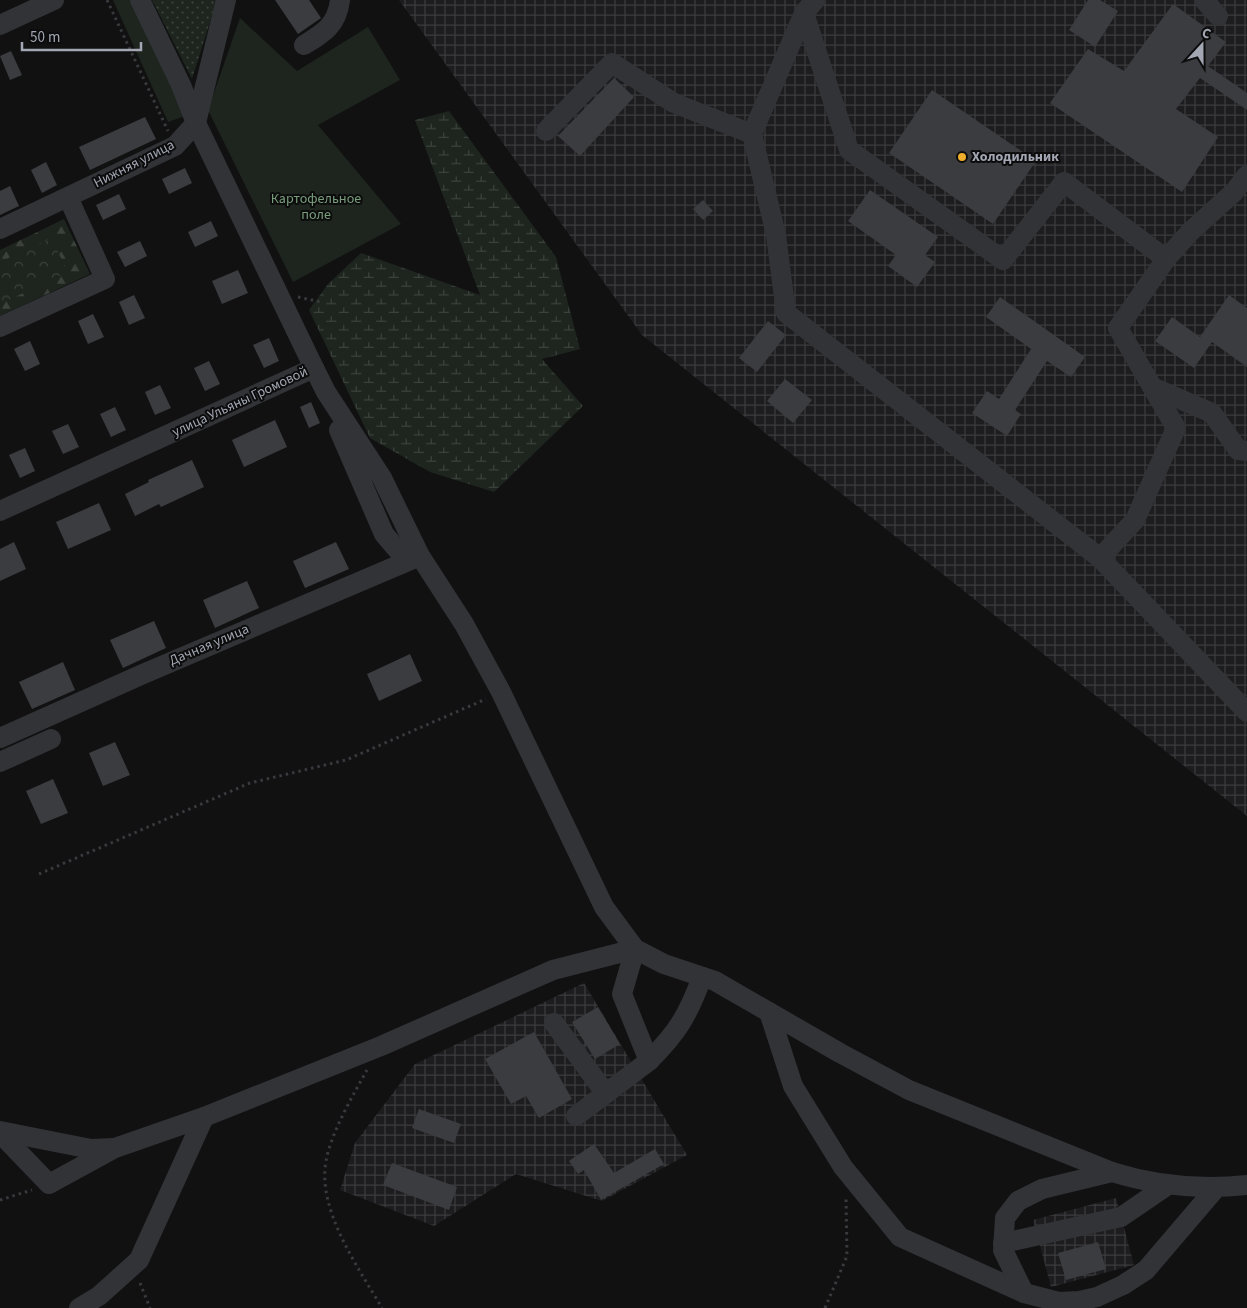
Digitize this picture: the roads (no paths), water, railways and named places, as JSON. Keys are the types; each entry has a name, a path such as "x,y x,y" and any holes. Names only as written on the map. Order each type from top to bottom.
{"street":[{"path":"0,25 54,0"},
{"name":"улица Ульяны Громовой","path":"0,511 314,368 196,123 181,85 140,0"},
{"path":"196,123 226,0"},
{"path":"304,45 324,33 329,27 338,15 340,0"},
{"path":"1204,0 1218,16"},
{"path":"810,7 752,134 776,235 786,313 1100,558 1247,712"},
{"path":"810,7 849,150 1003,260 1064,182 1166,259"},
{"path":"546,130 612,63 674,103 752,134"},
{"name":"Нижняя улица","path":"0,229 175,146 196,123"},
{"path":"1100,558 1135,520 1176,428 1118,328 1166,259 1190,232 1240,197 1247,175"},
{"path":"0,327 105,279 68,197"},
{"path":"314,368 326,392 382,478 414,559 464,624 501,692 604,907 635,949 664,964 702,977 743,996 909,1090 1112,1172 1168,1185 1216,1188 1247,1185"},
{"path":"1152,387 1212,413 1238,450 1247,451"},
{"name":"Дачная улица","path":"0,738 142,674 414,559"},
{"path":"0,762 52,739"},
{"path":"0,1132 49,1184 115,1148 204,1117 381,1046 553,970 635,949"},
{"path":"635,949 622,994 649,1061"},
{"path":"576,1116 649,1061 675,1035 691,1008 702,977"},
{"path":"769,1012 793,1086 843,1167 900,1237 1024,1293 1059,1302 1079,1301 1097,1297 1123,1285 1146,1270 1216,1188"},
{"path":"554,1023 606,1094"},
{"path":"79,1308 99,1296 138,1260 204,1117"},
{"path":"0,1132 90,1149 115,1148"},
{"path":"1024,1293 1003,1250 1004,1218 1018,1201 1042,1189 1112,1172"},
{"path":"1003,1243 1121,1217 1168,1185"}],"place":[{"name":"Холодильник","path":"962,157"}],"park label":[{"name":"Картофельное поле","path":"316,207"}]}
